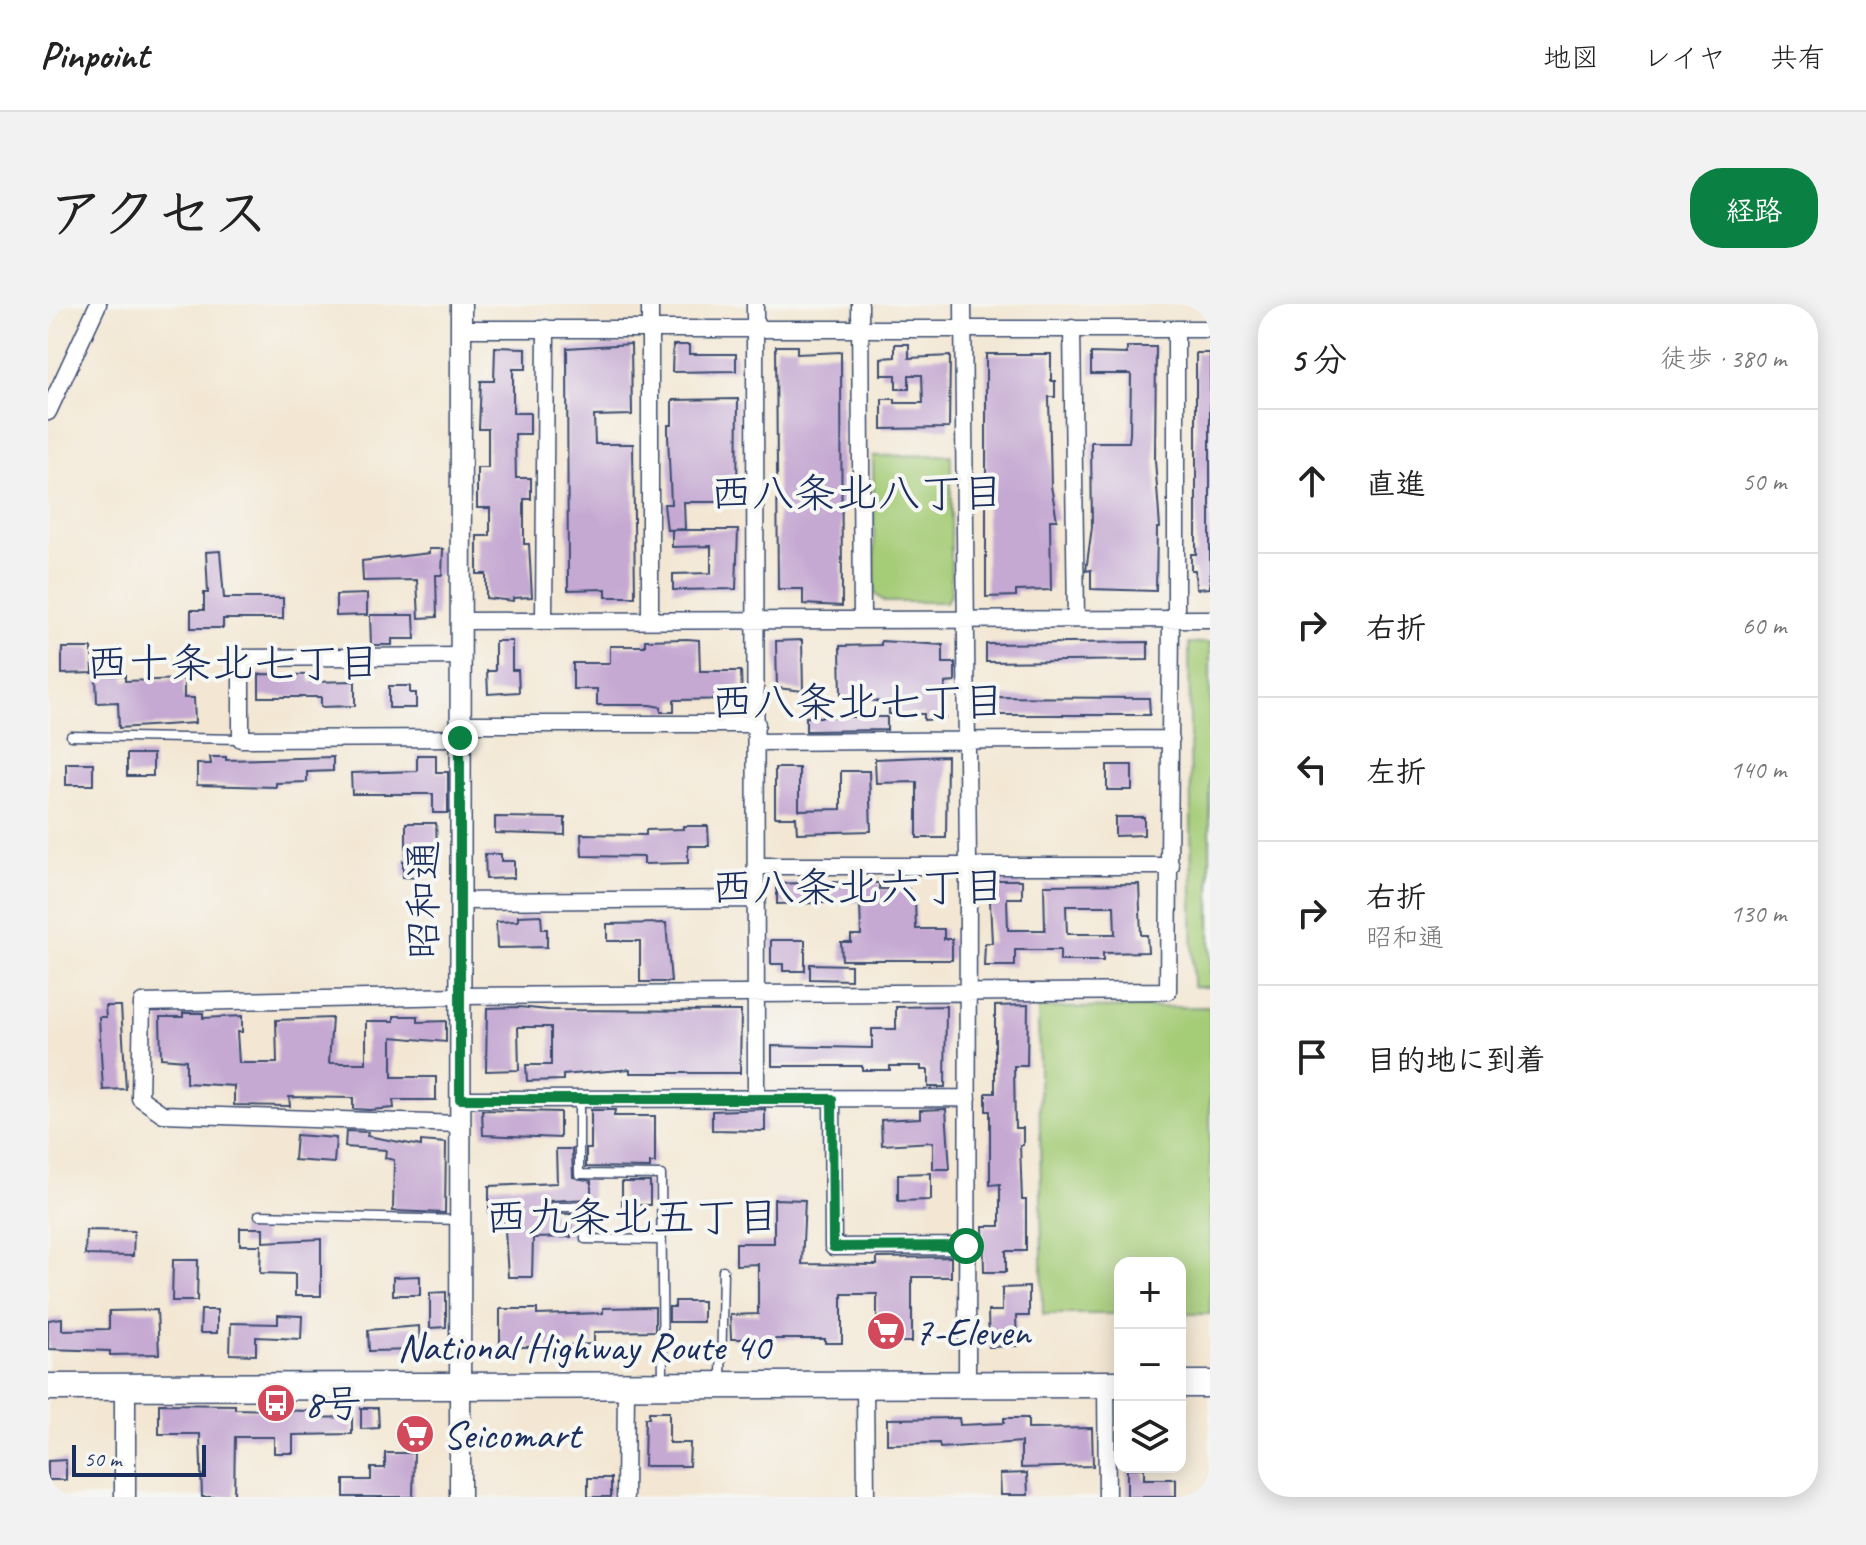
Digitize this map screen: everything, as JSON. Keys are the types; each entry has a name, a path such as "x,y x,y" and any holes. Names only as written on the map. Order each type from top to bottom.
{"highway":[{"name":"National Highway Route 40","path":"48,1387 1113,1384"},
{"path":"1186,1384 1210,1384"}],"street":[{"path":"48,412 98,304"},
{"name":"昭和通","path":"460,1497 461,304"},
{"path":"650,304 650,620"},
{"path":"755,304 756,1098"},
{"path":"860,304 862,619"},
{"path":"963,304 966,328 968,866 967,1385"},
{"path":"544,621 546,328"},
{"path":"1072,328 1076,618"},
{"path":"461,329 1210,329"},
{"path":"460,1124 163,1114 140,1098 142,1003 968,990 1168,991 1176,329"},
{"path":"460,621 1210,619"},
{"path":"460,656 241,658 241,739 757,724"},
{"path":"757,742 1171,739"},
{"path":"757,866 1171,866"},
{"path":"459,901 758,899"},
{"path":"460,1099 968,1098"},
{"path":"832,1099 833,1247 966,1246"},
{"path":"1107,1497 1113,1384"},
{"path":"125,1386 125,1497"},
{"path":"625,1497 626,1386"},
{"path":"865,1386 866,1497"}],"lane":[{"path":"71,736 241,739"},
{"path":"579,1099 579,1174 661,1175 663,1386"},
{"path":"553,1207 585,1207 585,1239 661,1240"},
{"path":"259,1215 461,1220"},
{"path":"721,1386 723,1270"}],"green space":[{"path":"951,455 951,594 946,602 885,602 875,594 873,456"},
{"path":"1189,643 1210,643 1210,987 1193,987"},
{"path":"1210,1007 1210,1314 1186,1314 1186,1257 1114,1257 1114,1314 1043,1314 1038,1008"}],"building":[{"path":"631,344 632,415 594,416 595,444 633,444 635,597 606,597 606,589 568,590 567,348"},
{"path":"895,344 909,344 909,358 950,356 949,428 882,429 882,399 895,399 895,403 923,403 922,375 909,375 909,389 896,389 896,375 881,375 881,358 895,357"},
{"path":"673,345 689,345 689,354 736,354 736,371 672,372"},
{"path":"776,346 797,346 797,354 841,352 842,606 803,604 803,589 778,589"},
{"path":"495,347 526,348 526,369 513,369 513,413 530,413 530,434 515,434 516,478 531,478 531,499 524,499 524,544 529,544 532,597 513,598 513,601 486,598 486,574 477,574 477,536 490,536 490,508 477,508 477,468 488,468 488,429 479,429 481,381 494,381"},
{"path":"1127,347 1156,347 1155,460 1160,528 1157,528 1156,591 1091,589 1091,570 1086,571 1092,527 1091,442 1129,442 1130,434 1131,374 1091,374 1091,353 1127,354"},
{"path":"1196,353 1210,353 1210,588 1196,589 1191,554 1196,554"},
{"path":"986,354 1051,354 1051,381 1055,381 1055,397 1049,397 1051,486 1057,520 1050,520 1051,590 1016,591 1016,596 986,597"},
{"path":"738,399 737,502 684,502 685,529 667,530 664,504 671,504 668,425 672,425 672,400"},
{"path":"672,530 738,530 736,589 673,590 673,574 711,573 711,546 672,547"},
{"path":"429,549 443,549 442,575 436,575 437,617 419,618 417,580 363,581 362,561 429,553"},
{"path":"220,551 224,598 283,598 283,619 223,619 223,628 191,628 191,610 204,610 204,593 208,593 206,552"},
{"path":"367,594 367,615 336,616 336,595"},
{"path":"370,615 414,615 415,639 392,639 392,645 371,645"},
{"path":"645,640 699,640 700,671 741,671 742,699 674,700 674,712 661,712 661,707 650,705 597,705 597,689 573,689 573,663 610,663 610,646 645,646"},
{"path":"802,640 803,691 777,688 776,641"},
{"path":"495,641 512,641 512,670 518,670 519,692 488,694 487,671 495,671"},
{"path":"881,641 943,645 943,663 955,663 955,682 945,683 945,719 924,720 924,714 889,714 889,703 841,696 840,646 881,645"},
{"path":"1148,642 1148,660 986,662 986,644"},
{"path":"62,648 92,648 93,673 62,674"},
{"path":"259,674 310,675 310,682 355,681 355,706 321,707 321,697 259,697"},
{"path":"125,675 125,681 184,679 184,698 194,698 195,723 119,728 118,702 97,703 96,676"},
{"path":"389,686 410,686 410,693 416,693 416,708 389,708"},
{"path":"985,697 1149,698 1150,715 985,715"},
{"path":"806,717 887,717 887,730 806,731"},
{"path":"127,754 153,754 153,776 127,776"},
{"path":"417,755 436,755 436,772 448,772 448,813 433,813 433,794 352,794 351,773 417,771"},
{"path":"947,756 946,838 917,838 917,782 876,783 875,759"},
{"path":"210,757 226,757 226,760 333,757 333,771 307,772 307,782 276,783 276,787 197,785 197,764 211,764"},
{"path":"66,763 93,763 93,785 66,785"},
{"path":"1107,765 1132,765 1132,790 1107,790"},
{"path":"775,768 799,768 799,810 841,809 841,771 869,771 871,831 797,833 796,817 775,817"},
{"path":"495,817 565,818 565,835 495,833"},
{"path":"1115,817 1144,817 1144,835 1115,836"},
{"path":"406,823 436,823 437,846 422,851 421,878 403,877"},
{"path":"683,826 708,826 709,846 688,846 688,863 644,864 644,857 582,856 581,834 646,835 646,830 683,829"},
{"path":"485,854 501,854 501,861 514,861 514,878 486,879"},
{"path":"989,880 1022,880 1022,898 1007,898 1008,930 1045,930 1044,885 1139,884 1141,935 1147,935 1148,952 1103,953 1103,961 1060,961 1060,950 1015,950 1015,966 984,966 985,943 992,943","holes":["1066,906 1114,906 1115,934 1067,934"]},
{"path":"879,883 879,889 909,889 909,900 915,900 916,929 944,929 944,939 952,939 952,960 842,960 841,942 851,942 851,935 861,935 860,902 777,904 777,884"},
{"path":"541,915 542,929 547,929 547,947 497,948 496,922 518,921 518,916"},
{"path":"666,923 671,982 640,982 640,941 607,941 607,924"},
{"path":"771,940 805,940 805,971 783,971 783,964 771,964"},
{"path":"810,964 851,965 851,980 810,979"},
{"path":"1028,1005 1027,1066 1014,1066 1015,1128 1023,1128 1023,1145 1020,1145 1022,1200 1026,1200 1026,1251 1006,1251 1006,1272 984,1272 983,1226 1000,1226 1000,1184 990,1185 990,1111 986,1111 986,1093 995,1093 995,1006"},
{"path":"105,1006 121,1006 126,1089 103,1090 99,1017 106,1017"},
{"path":"946,1006 945,1087 928,1087 928,1070 921,1070 921,1066 862,1070 862,1066 772,1066 772,1046 872,1048 872,1029 896,1029 896,1007"},
{"path":"487,1008 548,1010 741,1011 740,1073 630,1073 630,1069 563,1075 563,1080 527,1081 526,1065 551,1065 551,1027 518,1027 519,1070 486,1071"},
{"path":"183,1013 203,1013 203,1018 242,1016 242,1032 237,1032 239,1063 277,1063 276,1020 332,1018 329,1063 366,1063 366,1021 394,1021 394,1016 418,1016 418,1022 446,1021 446,1042 392,1037 392,1077 436,1077 436,1100 393,1100 394,1108 369,1110 353,1109 353,1098 289,1097 290,1106 234,1105 234,1086 186,1083 186,1060 161,1058 160,1017 183,1017"},
{"path":"765,1109 765,1131 712,1130 712,1111"},
{"path":"946,1109 950,1169 933,1169 933,1142 882,1145 881,1120 920,1118 920,1110"},
{"path":"482,1110 560,1112 560,1138 483,1135"},
{"path":"591,1110 615,1110 614,1116 655,1116 655,1163 650,1163 650,1168 586,1167 586,1149 591,1149"},
{"path":"346,1131 368,1132 367,1136 421,1146 421,1141 446,1143 445,1213 393,1211 394,1160 385,1158 386,1150 345,1147"},
{"path":"296,1135 336,1138 334,1163 294,1160"},
{"path":"556,1149 572,1149 573,1177 591,1181 591,1199 549,1201 546,1208 550,1213 571,1214 571,1237 533,1238 532,1277 508,1277 504,1214 489,1214 489,1186 557,1183"},
{"path":"931,1173 931,1200 898,1201 898,1174"},
{"path":"622,1182 650,1182 650,1205 622,1205"},
{"path":"774,1199 805,1200 802,1264 877,1265 877,1258 951,1257 951,1277 912,1277 912,1342 877,1342 877,1294 842,1294 842,1343 825,1343 825,1339 731,1339 730,1315 758,1314 758,1264 736,1265 736,1243 774,1243"},
{"path":"240,1228 263,1228 263,1242 321,1239 321,1296 295,1296 295,1274 260,1273 261,1245 240,1245"},
{"path":"86,1230 134,1231 133,1256 85,1255"},
{"path":"173,1260 198,1260 197,1301 172,1301"},
{"path":"420,1276 420,1295 393,1295 393,1277"},
{"path":"1029,1287 1029,1316 1016,1316 1017,1346 989,1347 988,1311 1002,1311 1002,1288"},
{"path":"446,1292 446,1327 430,1328 430,1293"},
{"path":"675,1301 703,1301 703,1322 669,1322 669,1307 675,1307"},
{"path":"655,1307 655,1331 594,1332 594,1344 500,1348 500,1309 537,1309 537,1315 603,1313 603,1308"},
{"path":"157,1310 159,1354 110,1355 110,1351 48,1349 48,1320 62,1318 62,1330 109,1329 109,1311"},
{"path":"201,1310 217,1310 217,1333 200,1333"},
{"path":"278,1315 302,1316 301,1339 256,1337 256,1355 230,1354 231,1323 278,1324"},
{"path":"419,1326 420,1350 369,1351 368,1330"},
{"path":"159,1404 235,1405 235,1409 309,1411 309,1418 352,1417 352,1434 293,1435 293,1453 274,1453 274,1437 235,1437 234,1497 202,1497 200,1434 159,1434"},
{"path":"361,1408 378,1408 379,1428 361,1429"},
{"path":"649,1412 669,1412 669,1443 690,1443 689,1466 644,1466 645,1418 649,1418"},
{"path":"959,1418 960,1425 1004,1423 1004,1418 1028,1418 1028,1429 1092,1428 1093,1466 1021,1468 1021,1442 940,1448 939,1443 887,1444 887,1419"},
{"path":"385,1453 414,1453 413,1497 344,1497 344,1480 371,1480 371,1468 385,1468"},
{"path":"66,1460 66,1480 48,1480 48,1461"},
{"path":"1027,1473 1028,1495 1001,1495 1000,1474"},
{"path":"1127,1473 1144,1473 1144,1479 1176,1479 1176,1497 1127,1497"},
{"path":"588,1478 611,1478 611,1497 588,1497"}],"place":[{"name":"7-Eleven","path":"886,1331"},
{"name":"8号","path":"276,1403"},
{"name":"Seicomart","path":"415,1434"}],"district":[{"name":"西八条北八丁目","path":"857,492"},
{"name":"西十条北七丁目","path":"233,662"},
{"name":"西八条北七丁目","path":"858,701"},
{"name":"西八条北六丁目","path":"858,886"},
{"name":"西九条北五丁目","path":"632,1216"}],"route":[{"path":"460,738 460,1099 832,1099 833,1247 966,1246"}]}
